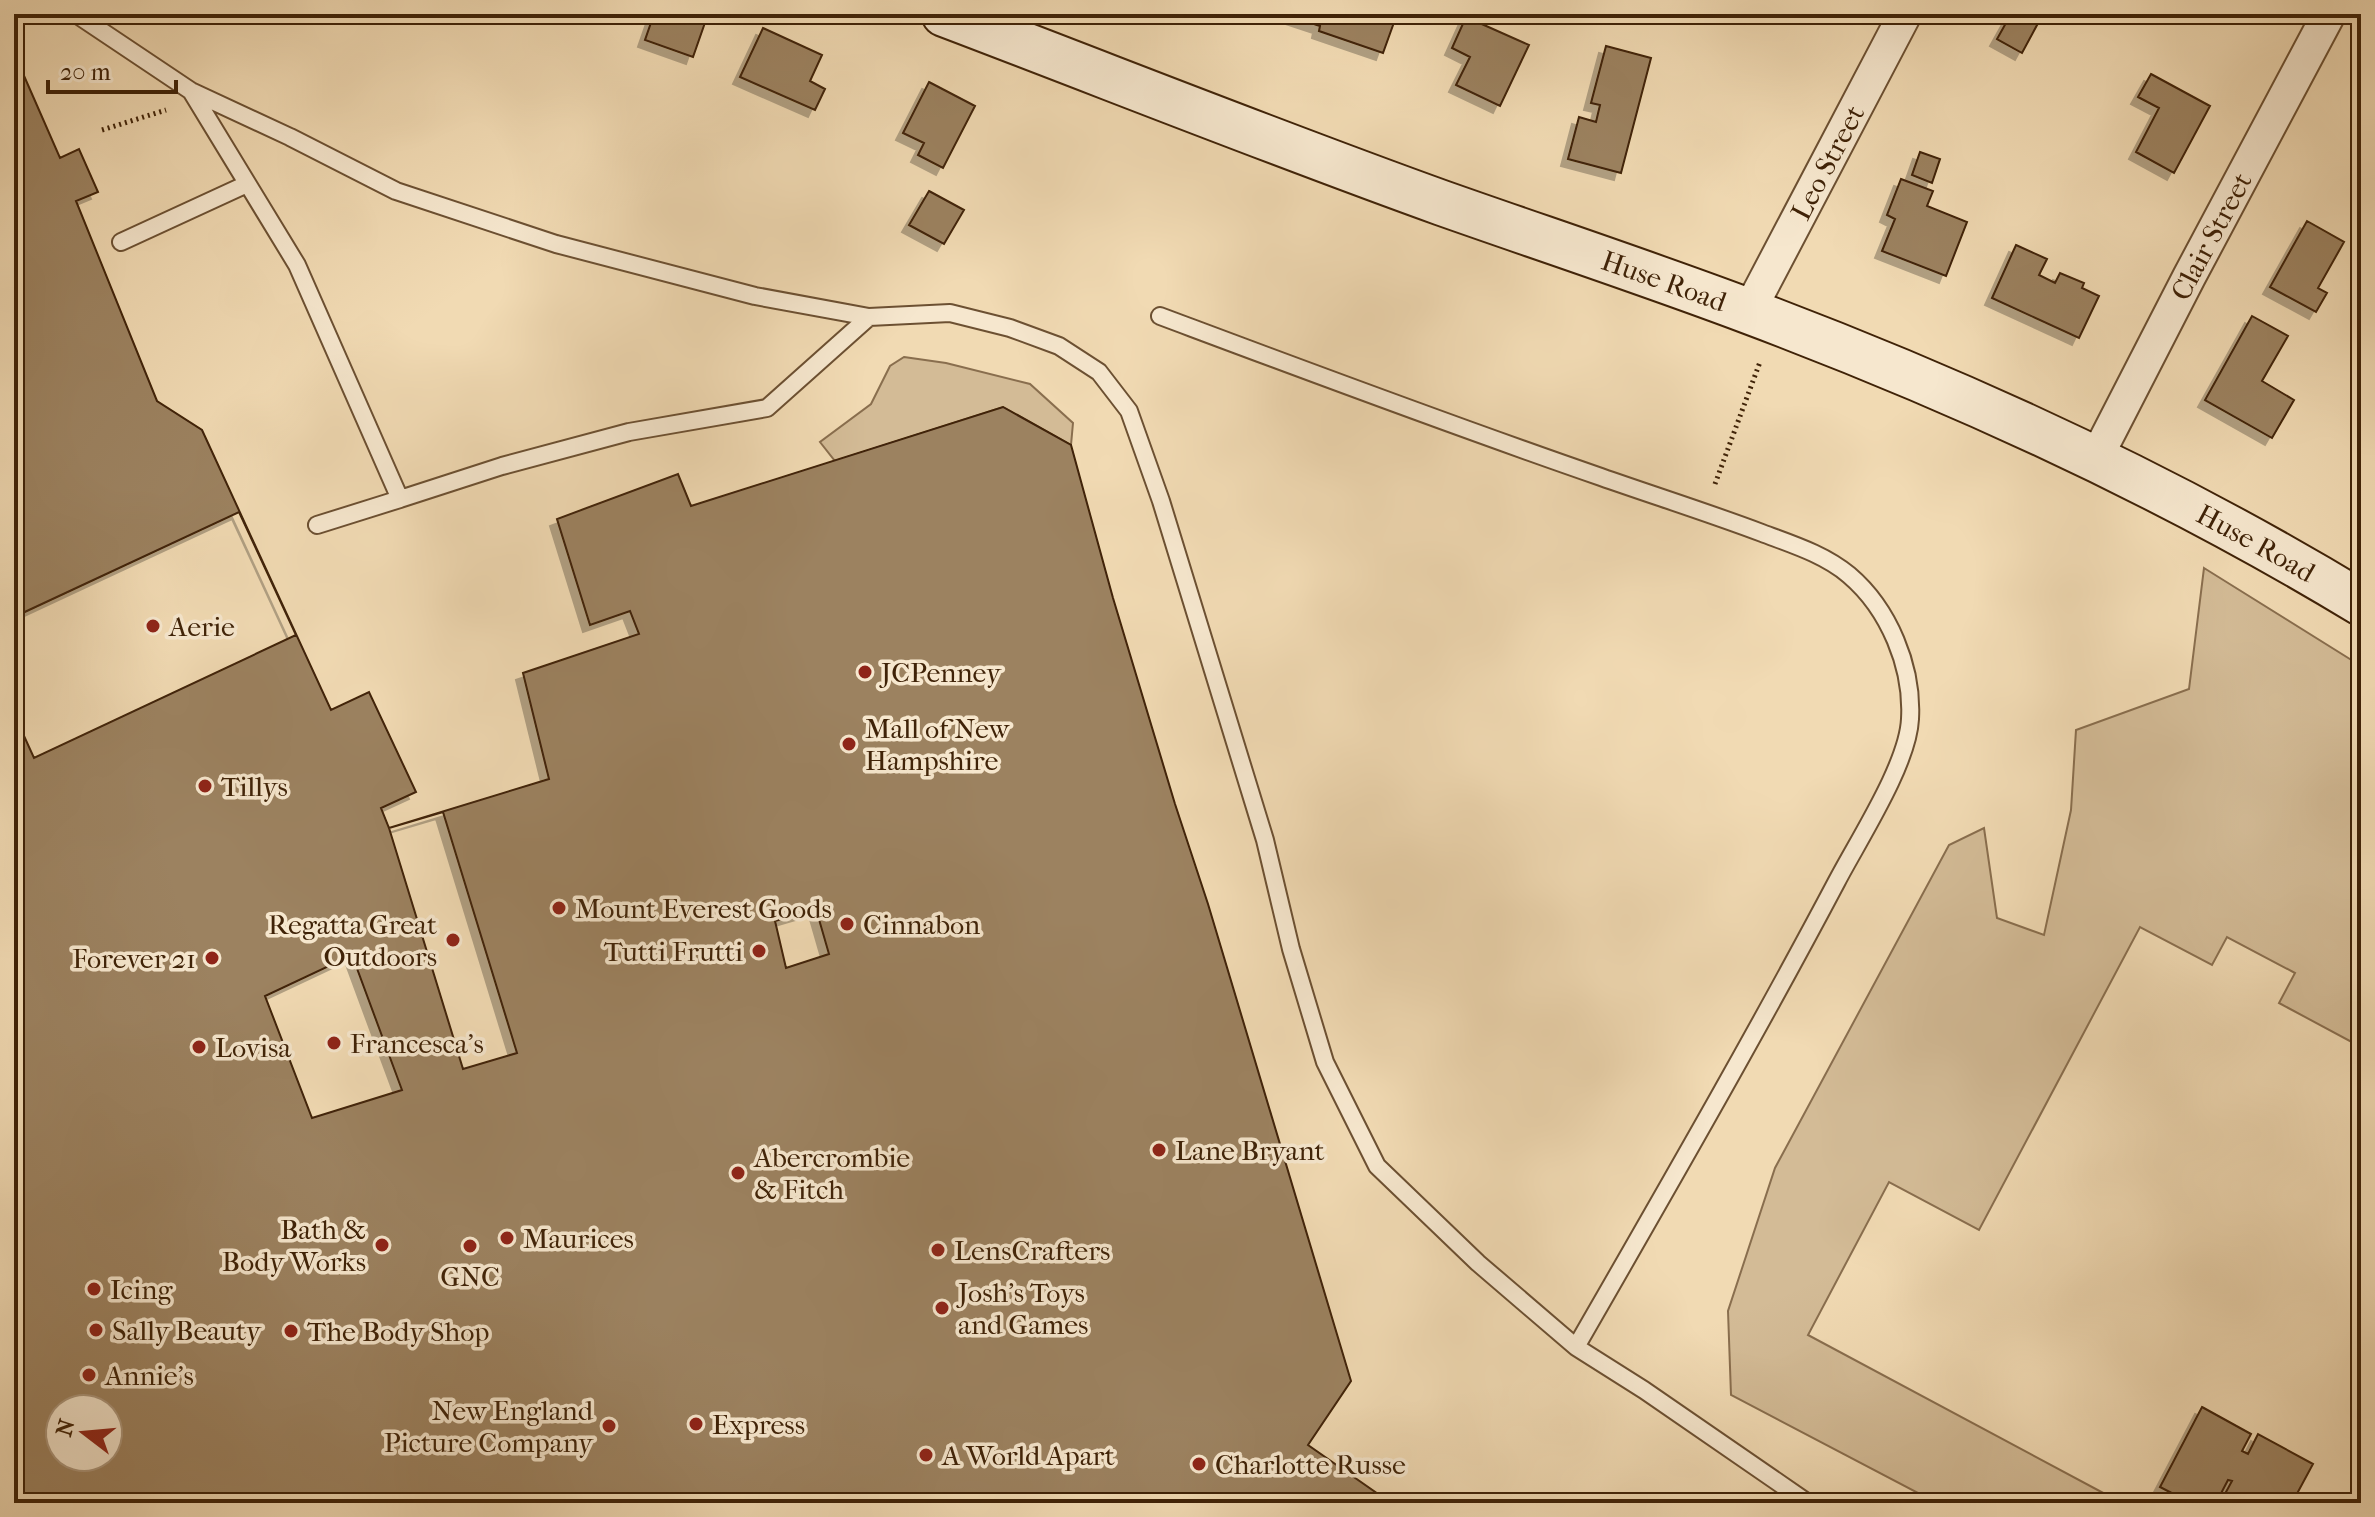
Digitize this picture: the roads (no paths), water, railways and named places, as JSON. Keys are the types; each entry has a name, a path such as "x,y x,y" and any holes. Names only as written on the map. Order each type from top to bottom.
{"street":[{"name":"Huse Road","path":"944,14 1438,201 1749,311 1974,405 2095,460 2191,507 2361,603"},
{"name":"Leo Street","path":"1749,311 1905,14"},
{"name":"Clair Street","path":"2095,460 2329,14"}],"lane":[{"path":"76,14 193,96 290,137 396,191 556,244 755,296 869,317 950,313 1010,328 1059,346 1099,372 1129,411 1161,501 1265,840 1291,949 1325,1062 1377,1166 1478,1263 1576,1347 1808,1503"},
{"path":"193,96 297,265 400,499"},
{"path":"121,242 247,184"},
{"path":"1160,316 1423,415 1706,512 1812,552 1847,574 1864,590 1887,623 1900,651 1910,694 1910,722 1888,787 1810,933 1576,1347"},
{"path":"317,525 502,466 629,432 767,408 869,317"}],"place":[{"name":"Aerie","path":"153,626"},
{"name":"JCPenney","path":"865,672"},
{"name":"Mall of New Hampshire","path":"849,744"},
{"name":"Tillys","path":"205,786"},
{"name":"Mount Everest Goods","path":"559,908"},
{"name":"Cinnabon","path":"847,924"},
{"name":"Regatta Great Outdoors","path":"453,940"},
{"name":"Tutti Frutti","path":"759,951"},
{"name":"Forever 21","path":"212,958"},
{"name":"Francesca's","path":"334,1043"},
{"name":"Lovisa","path":"199,1047"},
{"name":"Lane Bryant","path":"1159,1150"},
{"name":"Abercrombie & Fitch","path":"738,1173"},
{"name":"Maurices","path":"507,1238"},
{"name":"Bath & Body Works","path":"382,1245"},
{"name":"GNC","path":"470,1246"},
{"name":"LensCrafters","path":"938,1250"},
{"name":"Icing","path":"94,1289"},
{"name":"Josh's Toys and Games","path":"942,1308"},
{"name":"Sally Beauty","path":"96,1330"},
{"name":"The Body Shop","path":"291,1331"},
{"name":"Annie's","path":"89,1375"},
{"name":"Express","path":"696,1424"},
{"name":"New England Picture Company","path":"609,1426"},
{"name":"A World Apart","path":"926,1455"},
{"name":"Charlotte Russe","path":"1199,1464"}]}
